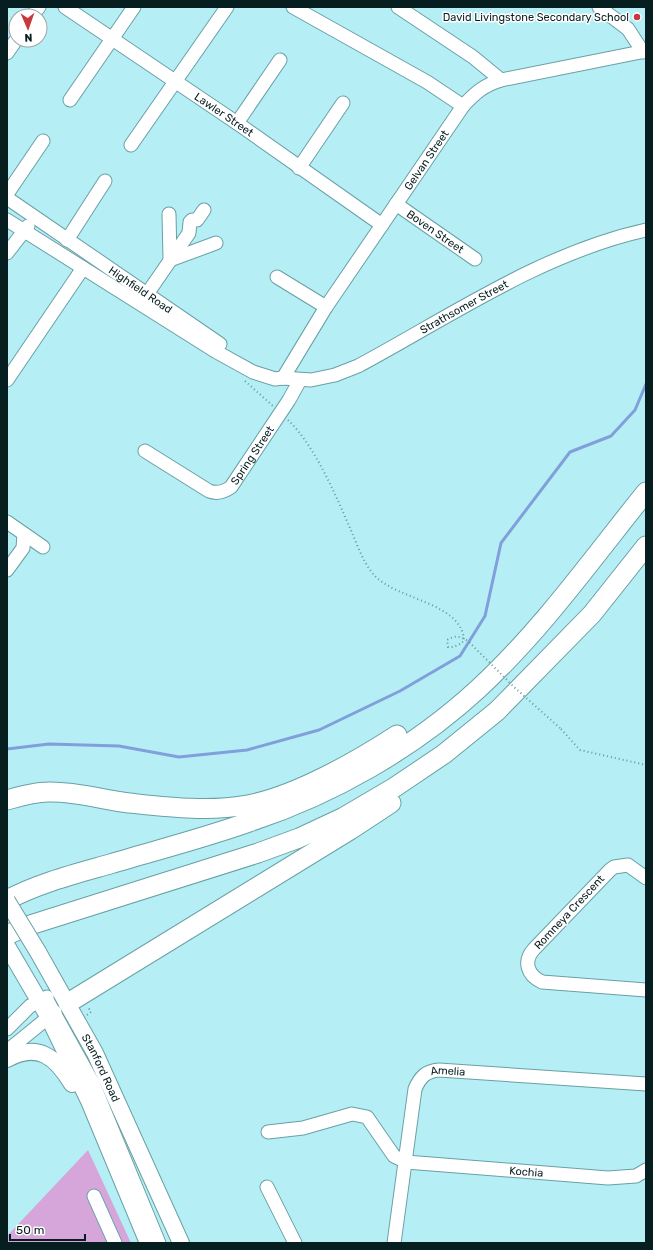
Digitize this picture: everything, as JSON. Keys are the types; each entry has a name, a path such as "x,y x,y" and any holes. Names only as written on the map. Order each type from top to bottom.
{"highway":[{"path":"7,900 61,878 251,822 308,799 353,777 443,719 479,688 520,646 570,589 646,492"},
{"path":"7,800 27,794 50,792 160,806 197,809 223,808 247,805 273,798 304,785 346,765 391,738 436,708 471,680 512,641 628,515"},
{"path":"58,1005 350,830 447,763 499,719 539,676 592,614 646,546"},
{"path":"7,935 27,926 258,853 299,838 344,817 395,787 444,754 496,711 592,614"}],"main road":[{"name":"Stanford Road","path":"7,900 38,952 58,1005 89,1101 148,1243"},
{"name":"Stanford Road","path":"7,946 42,999 58,1005 95,1053 181,1243"},
{"path":"7,1059 21,1053 30,1052 40,1053 54,1060 66,1074 107,1146"}],"street":[{"name":"Lawler Street","path":"65,7 236,123 382,225"},
{"path":"70,100 134,7"},
{"path":"131,145 226,7"},
{"path":"293,7 427,82 463,106"},
{"path":"398,7 473,57 502,80"},
{"path":"599,7 628,29 645,51"},
{"name":"Gelvan Street","path":"279,377 463,106 482,87 502,80 645,51"},
{"path":"236,123 280,60"},
{"path":"299,168 343,103"},
{"path":"7,194 43,141"},
{"path":"67,240 105,181"},
{"name":"Highfield Road","path":"7,198 241,358 279,377"},
{"name":"Boven Street","path":"396,204 475,259"},
{"path":"169,214 170,260"},
{"path":"147,294 190,233 200,229 200,215"},
{"path":"7,254 23,231 35,218"},
{"name":"Highfield Road","path":"7,220 238,365 279,377"},
{"name":"Strathsomer Street","path":"279,377 311,380 335,375 358,366 527,272 560,257 602,241 646,230"},
{"path":"170,260 216,243"},
{"path":"7,380 83,268"},
{"path":"277,277 326,307"},
{"name":"Spring Street","path":"145,450 209,492 214,493 226,490 231,487 300,380"},
{"path":"7,522 42,547"},
{"path":"7,570 22,548 24,534"},
{"name":"Romneya Crescent","path":"646,878 628,865 614,867 534,949 528,959 529,972 532,976 542,982 646,990"},
{"path":"7,1029 26,1009 42,999 58,1005 93,1083 159,1243"},
{"path":"7,1051 58,1005"},
{"name":"Amelia","path":"394,1243 415,1089 420,1078 433,1070 646,1084"},
{"path":"268,1132 303,1128 352,1114 359,1114 367,1117 394,1156 406,1162"},
{"name":"Kochia","path":"406,1162 608,1178 636,1176 646,1170"},
{"path":"267,1187 295,1243"},
{"path":"94,1196 115,1243"}],"path":[{"path":"242,379 294,426 312,452 337,499 365,563 376,577 393,589 451,614 464,632 464,641 453,647 448,647 446,643 447,640 457,636 461,636 468,641 514,687 561,729 580,750 646,765"}],"shaded area":[{"path":"88,1150 131,1243 7,1243 7,1236"}],"waterway":[{"path":"7,749 49,744 119,746 179,757 247,750 319,730 400,691 460,656 485,616 501,543 570,452 611,436 635,410 646,384"}],"place":[{"name":"David Livingstone Secondary School","path":"637,17"}]}
